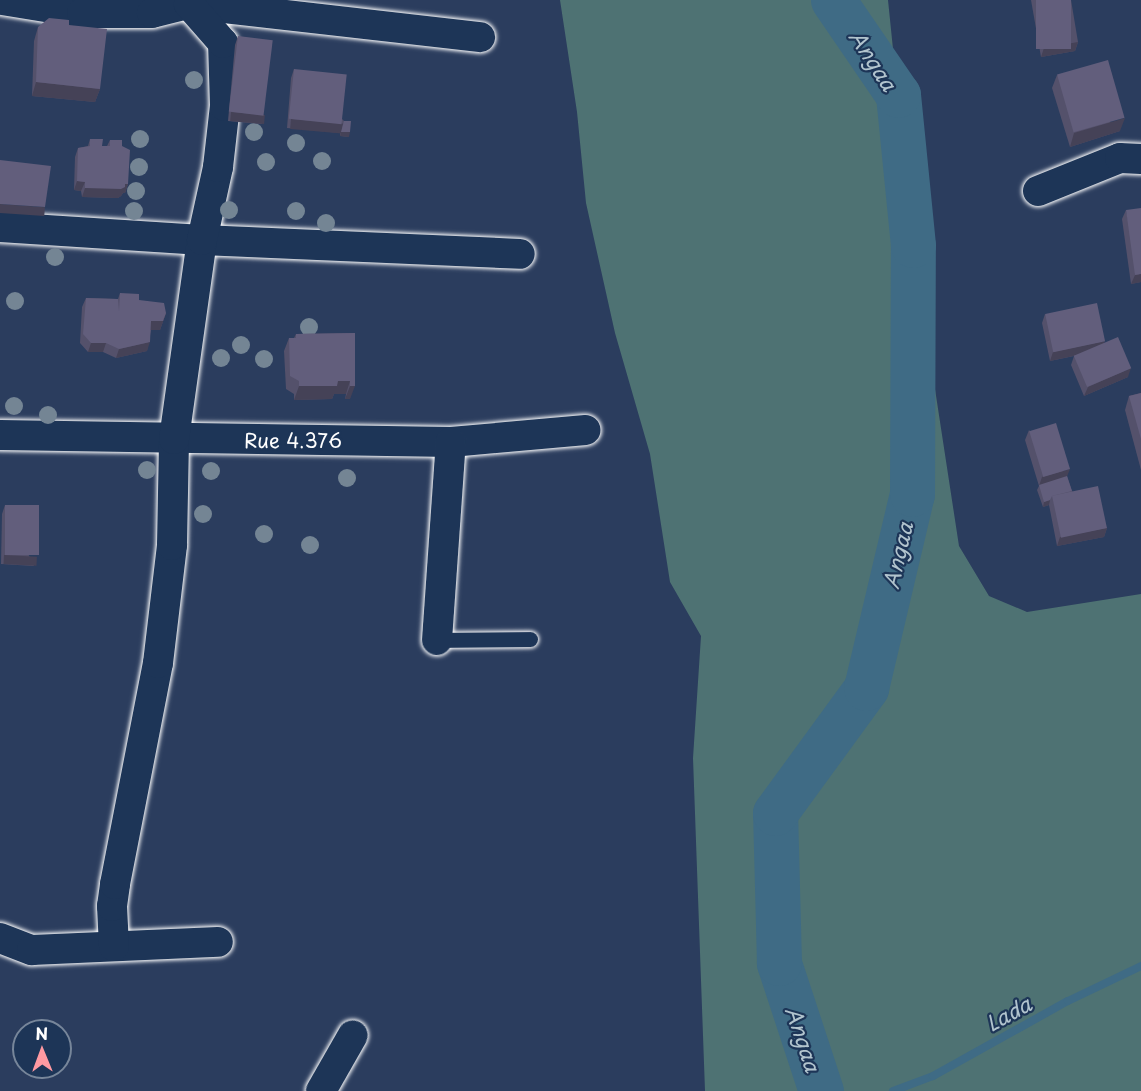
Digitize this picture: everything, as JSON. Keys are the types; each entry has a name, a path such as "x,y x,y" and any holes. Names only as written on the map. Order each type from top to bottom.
{"street":[{"path":"2,0 82,12 152,13 189,2 480,37"},
{"path":"114,946 112,906 159,651 172,545 174,440 202,240 218,167 224,116 223,43 189,2"},
{"path":"1038,192 1120,158 1141,159"},
{"path":"0,227 202,240 520,254"},
{"name":"Rue 4.376","path":"0,435 174,440 451,442 585,430"},
{"path":"437,640 451,442"},
{"path":"0,938 32,950 218,942"},
{"path":"321,1091 353,1035"}],"lane":[{"path":"437,640 530,639"}],"green space":[{"path":"560,0 888,0 913,245 959,546 989,596 1027,612 1141,594 1141,1091 705,1091 693,758 701,636 670,582 650,454 615,333 586,203 577,112"}],"building":[{"path":"1036,0 1071,0 1071,49 1036,49"},
{"path":"49,18 69,20 69,25 107,29 100,89 36,82 38,27"},
{"path":"238,36 273,40 263,116 229,111"},
{"path":"1108,60 1125,118 1074,132 1057,75"},
{"path":"294,69 347,75 341,124 289,119"},
{"path":"344,121 351,121 350,132 341,132"},
{"path":"90,139 103,139 102,146 110,146 110,140 122,140 122,146 130,150 128,184 125,184 125,187 121,189 85,188 85,182 77,181 78,148 90,146"},
{"path":"0,160 51,166 45,207 0,204"},
{"path":"1141,208 1141,274 1135,275 1126,210"},
{"path":"120,293 139,294 139,300 164,303 166,313 163,321 151,321 150,342 119,349 106,343 91,343 83,334 86,298 118,299 119,311"},
{"path":"1097,303 1105,341 1053,352 1045,314"},
{"path":"355,333 355,386 350,386 350,381 338,381 337,386 299,386 299,381 290,376 289,338 296,338 296,334"},
{"path":"1118,337 1131,368 1087,387 1074,356"},
{"path":"1141,393 1141,439 1129,396"},
{"path":"1056,423 1070,469 1043,477 1029,431"},
{"path":"1067,476 1072,491 1052,496 1050,500 1044,502 1039,485"},
{"path":"1098,486 1107,528 1061,538 1052,496"},
{"path":"5,505 39,505 39,555 5,555"}],"waterway":[{"name":"Angaa","path":"821,1091 779,963 775,813 866,688 912,494 913,245 898,95 833,0"},
{"name":"Lada","path":"893,1091 933,1076 1068,1001 1141,966"}]}
